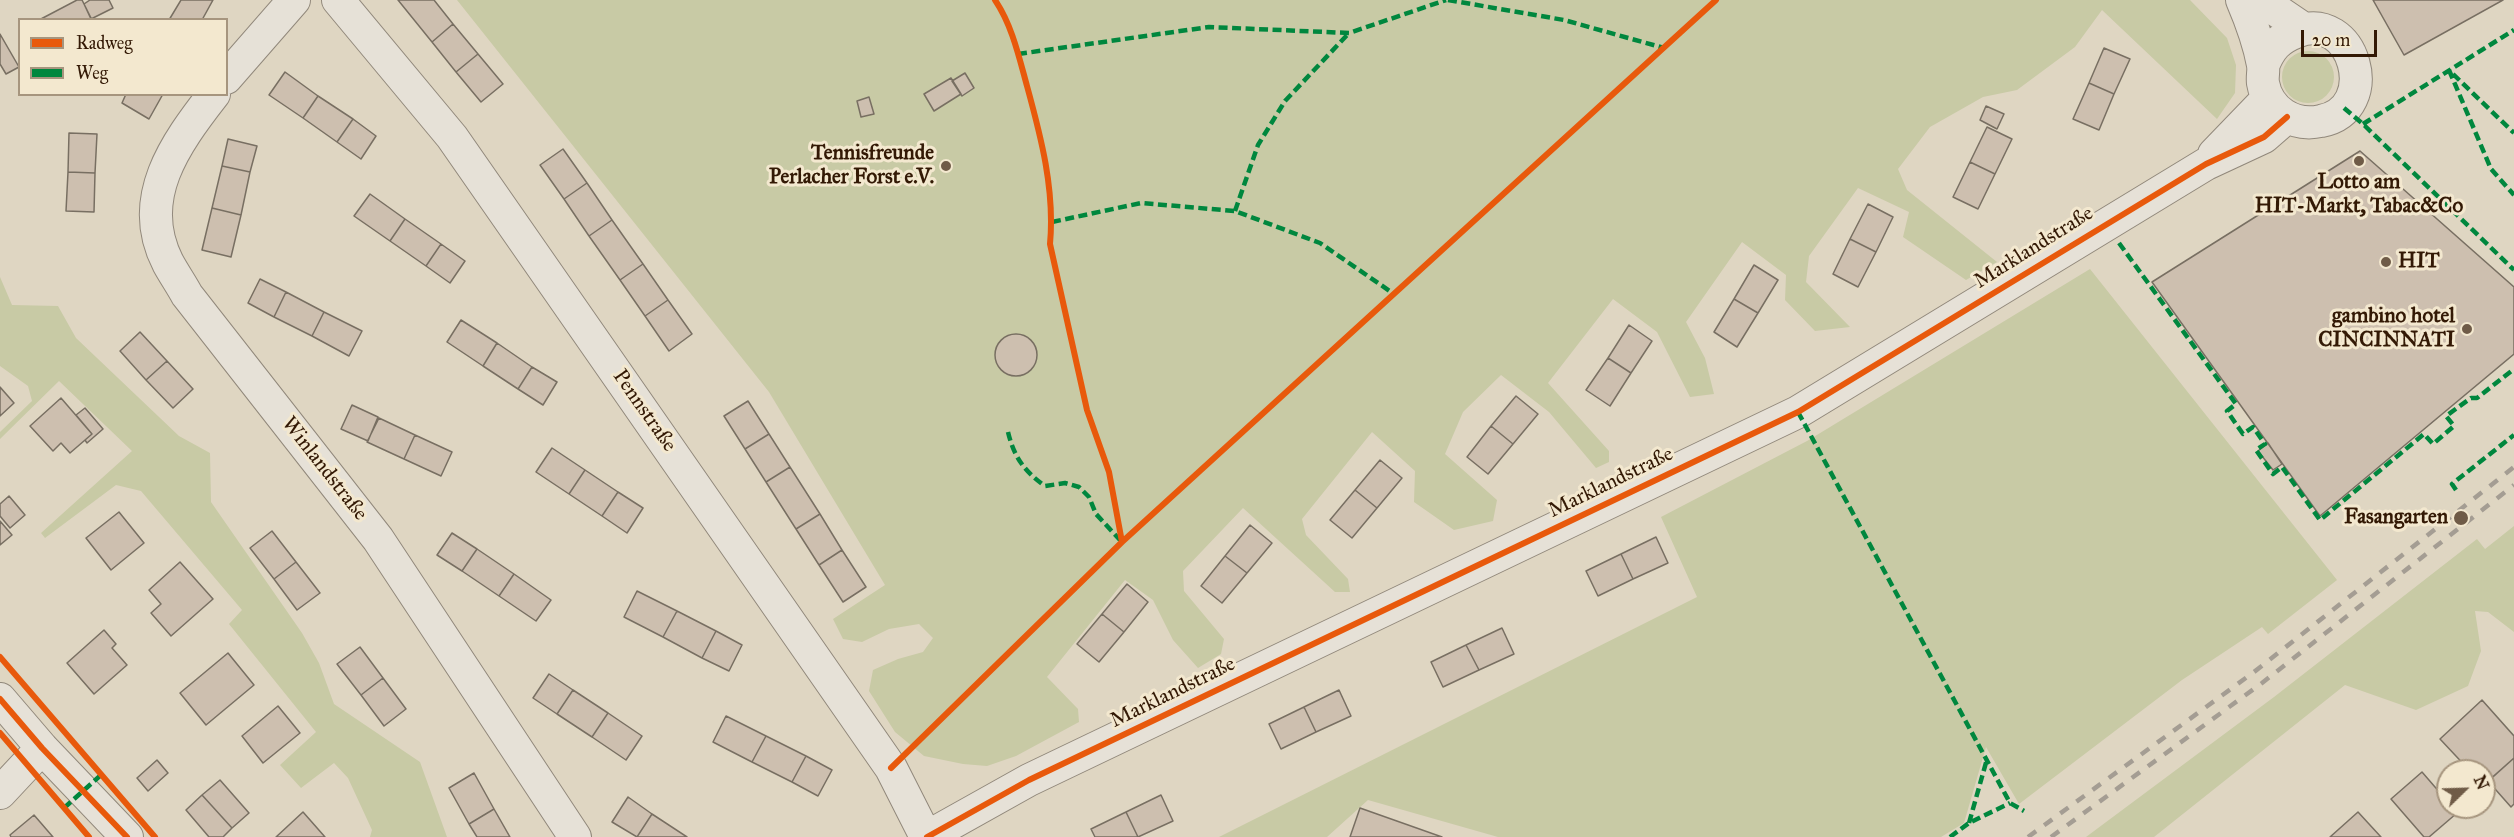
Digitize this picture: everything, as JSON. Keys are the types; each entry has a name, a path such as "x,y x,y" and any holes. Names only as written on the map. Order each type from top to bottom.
{"street":[{"path":"228,76 294,0"},
{"name":"Pennstraße","path":"338,0 452,137 891,768 927,837"},
{"path":"2242,0 2252,23 2263,66 2263,83 2277,108 2300,122 2325,120 2344,108 2355,88 2355,65 2345,45 2326,32 2304,29 2261,0"},
{"path":"2263,66 2269,51 2280,38 2304,29"},
{"name":"Winlandstraße","path":"212,96 180,138 161,180 156,203 158,234 167,262 188,295 378,539 575,837"},
{"name":"Marklandstraße","path":"927,837 1029,780 1798,412 2206,164 2264,137 2277,108"},
{"path":"0,699 42,748 128,837"},
{"path":"0,793 42,748"}],"green space":[{"path":"457,0 2190,0 2227,38 2236,65 2235,93 2217,119 2102,10 2075,47 2017,90 1983,97 1930,127 1898,169 1907,190 1997,262 1966,280 1903,237 1909,212 1858,188 1809,256 1806,282 1850,327 1815,331 1785,300 1786,275 1742,242 1686,322 1705,358 1714,394 1690,397 1657,332 1613,299 1548,383 1609,451 1609,462 1596,468 1549,412 1501,375 1463,412 1445,454 1497,500 1493,521 1454,530 1414,502 1415,471 1372,432 1302,519 1306,535 1348,579 1350,592 1335,592 1243,508 1183,571 1184,591 1224,639 1221,654 1198,668 1173,640 1153,600 1125,580 1047,677 1078,709 1079,722 1016,756 987,766 924,756 895,732 869,691 873,670 898,659 923,652 933,638 919,624 889,629 862,642 843,639 833,619 885,585 769,392"},
{"path":"2308,51 2318,53 2326,59 2332,67 2334,77 2332,87 2326,95 2318,101 2308,103 2298,101 2290,95 2284,87 2282,77 2284,67 2290,59 2298,53"},
{"path":"2090,269 2337,580 2268,634 2262,627 2182,680 2019,804 1986,747 1964,823 1941,837 1498,837 1368,800 1327,837 1219,837 1697,597 1661,517 1807,441"},
{"path":"0,277 12,305 58,306 76,338 179,436 210,453 211,502 302,633 319,663 334,704 420,762 447,837 370,837 372,830 348,778 334,763 301,788 280,765 316,732 229,624 242,610 141,491 116,485 45,538 41,533 132,451 59,381 0,439 0,432 32,401 28,386 0,366"},
{"path":"2514,526 2514,632 2488,612 2475,611 2481,651 2468,686 2416,710 2345,685 2154,837 2086,837 2274,697 2477,539 2485,549"}],"building":[{"path":"77,0 82,0 91,18 43,18"},
{"path":"90,0 109,0 113,8 91,18 84,4"},
{"path":"181,0 213,0 203,18 170,18"},
{"path":"398,0 434,0 453,24 432,42"},
{"path":"2373,0 2503,0 2404,55"},
{"path":"453,24 478,54 456,72 432,42"},
{"path":"0,34 18,68 6,74 0,64"},
{"path":"2104,48 2130,59 2114,94 2089,83"},
{"path":"478,54 503,84 481,102 456,72"},
{"path":"285,72 318,96 303,118 269,95"},
{"path":"965,73 974,88 962,96 952,81"},
{"path":"951,78 961,94 934,111 924,94"},
{"path":"2089,83 2114,94 2099,130 2073,119"},
{"path":"125,96 162,96 149,119 122,103"},
{"path":"318,96 353,119 337,142 303,118"},
{"path":"869,97 874,114 861,117 857,101"},
{"path":"1986,106 2004,114 1997,129 1980,120"},
{"path":"353,119 376,136 361,159 337,142"},
{"path":"1987,127 2012,139 1995,174 1970,162"},
{"path":"69,133 97,134 95,173 68,172"},
{"path":"228,139 257,146 250,172 222,166"},
{"path":"563,149 587,183 564,199 540,165"},
{"path":"2360,151 2514,287 2514,354 2320,516 2152,282"},
{"path":"1970,162 1995,174 1978,209 1953,197"},
{"path":"222,166 250,172 241,215 212,208"},
{"path":"68,172 95,173 94,212 66,211"},
{"path":"587,183 612,220 589,236 564,199"},
{"path":"370,194 405,219 390,241 354,216"},
{"path":"1868,204 1893,217 1876,252 1850,239"},
{"path":"212,208 241,215 231,257 202,250"},
{"path":"405,219 441,244 426,266 390,241"},
{"path":"612,220 643,264 620,280 589,236"},
{"path":"1850,239 1876,252 1858,287 1833,274"},
{"path":"441,244 465,261 450,283 426,266"},
{"path":"643,264 668,300 645,316 620,280"},
{"path":"1754,265 1778,280 1758,313 1734,299"},
{"path":"260,279 286,292 274,317 248,303"},
{"path":"286,292 324,312 312,336 274,317"},
{"path":"1734,299 1758,313 1737,347 1714,332"},
{"path":"668,300 692,334 669,351 645,316"},
{"path":"324,312 362,331 349,356 312,336"},
{"path":"461,320 497,343 483,366 447,342"},
{"path":"1629,325 1652,341 1631,373 1608,358"},
{"path":"140,332 167,361 146,380 120,351"},
{"path":"1016,334 1031,340 1037,355 1031,370 1016,376 1001,370 995,355 1001,340"},
{"path":"497,343 532,367 518,389 483,366"},
{"path":"1608,358 1631,373 1610,406 1586,390"},
{"path":"167,361 193,389 173,408 146,380"},
{"path":"532,367 557,382 543,405 518,389"},
{"path":"0,387 14,403 0,416"},
{"path":"1516,396 1538,414 1513,444 1491,426"},
{"path":"61,398 92,434 70,453 61,443 53,451 30,426"},
{"path":"748,401 769,434 745,449 724,416"},
{"path":"352,405 378,417 368,441 341,429"},
{"path":"85,408 103,429 87,443 85,440 92,434 76,415"},
{"path":"379,418 415,435 404,459 367,442"},
{"path":"1491,426 1513,444 1488,474 1467,457"},
{"path":"769,434 790,467 766,482 745,449"},
{"path":"415,435 452,452 441,476 404,459"},
{"path":"2268,443 2282,464 2273,470 2258,451"},
{"path":"552,448 585,470 569,494 536,472"},
{"path":"1380,460 1402,478 1377,508 1355,490"},
{"path":"790,467 820,514 796,529 766,482"},
{"path":"585,470 618,492 602,516 569,494"},
{"path":"1355,490 1377,508 1352,538 1330,520"},
{"path":"618,492 643,508 627,533 602,516"},
{"path":"9,496 25,515 10,528 0,516 0,504"},
{"path":"119,512 144,543 111,570 86,538"},
{"path":"820,514 842,550 819,565 796,529"},
{"path":"0,521 12,535 0,545"},
{"path":"1250,525 1272,543 1247,573 1225,556"},
{"path":"272,531 296,562 274,579 250,548"},
{"path":"452,533 477,549 462,571 437,555"},
{"path":"1656,537 1668,563 1633,579 1621,554"},
{"path":"477,549 514,574 499,596 462,571"},
{"path":"842,550 866,587 843,602 819,565"},
{"path":"1621,554 1633,579 1598,596 1586,571"},
{"path":"1225,556 1247,573 1222,603 1201,586"},
{"path":"180,562 213,599 171,636 151,613 161,604 149,590"},
{"path":"296,562 320,593 297,610 274,579"},
{"path":"514,574 551,600 536,621 499,596"},
{"path":"1127,584 1148,602 1124,632 1102,614"},
{"path":"637,591 677,611 663,637 624,617"},
{"path":"677,611 716,631 702,658 663,637"},
{"path":"1102,614 1124,632 1099,662 1077,644"},
{"path":"1502,628 1514,654 1479,670 1466,645"},
{"path":"104,630 116,644 112,648 127,665 94,694 67,663"},
{"path":"716,631 742,645 729,671 702,658"},
{"path":"1466,645 1479,670 1443,687 1431,662"},
{"path":"360,647 383,678 361,695 337,664"},
{"path":"228,653 254,685 206,725 180,693"},
{"path":"549,674 573,690 557,714 533,698"},
{"path":"383,678 406,709 384,726 361,695"},
{"path":"573,690 608,713 592,737 557,714"},
{"path":"1339,690 1351,716 1316,732 1304,707"},
{"path":"2482,700 2514,736 2514,758 2496,774 2496,759 2459,759 2440,739"},
{"path":"278,706 300,733 263,763 242,736"},
{"path":"1304,707 1316,732 1281,749 1269,724"},
{"path":"608,713 642,736 626,760 592,737"},
{"path":"726,716 766,736 752,762 713,742"},
{"path":"766,736 806,756 792,782 752,762"},
{"path":"806,756 832,770 818,796 792,782"},
{"path":"2514,758 2514,804 2511,807 2496,790 2496,774"},
{"path":"157,760 168,773 148,791 137,778"},
{"path":"2422,772 2436,788 2436,819 2450,819 2429,837 2424,837 2391,799"},
{"path":"474,773 494,809 469,824 449,788"},
{"path":"220,780 249,813 232,828 202,795"},
{"path":"202,795 232,828 223,837 209,837 186,810"},
{"path":"1161,795 1173,821 1138,837 1126,812"},
{"path":"628,797 652,814 637,837 612,822"},
{"path":"1360,808 1442,837 1350,837"},
{"path":"494,809 510,837 477,837 469,824"},
{"path":"303,812 325,837 276,837"},
{"path":"1126,812 1138,837 1095,837 1091,829"},
{"path":"2358,812 2381,837 2330,837"},
{"path":"652,814 687,837 637,837"},
{"path":"34,815 53,837 11,837 10,835"}],"railway":[{"path":"2028,837 2254,672 2514,467"},
{"path":"2051,837 2262,683 2514,485"}],"marked path":[{"path":"1018,54 1209,27 1349,33 1446,0"},
{"path":"1448,0 1564,20 1664,48"},
{"path":"2363,124 2514,30"},
{"path":"1235,211 1258,145 1285,101 1349,33"},
{"path":"2449,70 2491,169 2514,195"},
{"path":"2453,74 2514,133"},
{"path":"2344,108 2514,270"},
{"path":"1052,222 1141,203 1235,211 1320,243 1394,294"},
{"path":"2119,243 2236,404 2227,411 2243,434 2253,427 2265,444 2256,450 2273,474 2282,467 2320,520 2424,434 2433,444 2454,426 2446,416 2471,398 2477,398 2514,369"},
{"path":"1798,412 2010,803 2024,811"},
{"path":"1008,432 1013,449 1031,475 1045,486 1065,483 1079,487 1089,497 1096,514 1120,540"},
{"path":"2456,490 2452,484 2514,435"},
{"path":"1969,823 1987,759"},
{"path":"64,808 101,775"},
{"path":"1950,837 1969,823 2010,803"}],"cycle path":[{"path":"995,0 1014,42 1037,125 1049,184 1050,244 1087,410 1109,472 1122,542"},
{"path":"891,768 1122,542 1716,0"},
{"path":"927,837 1029,780 1798,412 2206,164 2264,137 2287,117"},
{"path":"0,657 155,837"},
{"path":"0,699 42,748 127,837"},
{"path":"0,733 89,837"}],"place":[{"name":"Lotto am HIT-Markt, Tabac&Co","path":"2359,161"},
{"name":"Tennisfreunde Perlacher Forst e.V.","path":"946,166"},
{"name":"HIT","path":"2386,262"},
{"name":"gambino hotel CINCINNATI","path":"2467,329"},
{"name":"Fasangarten","path":"2461,518"}]}
